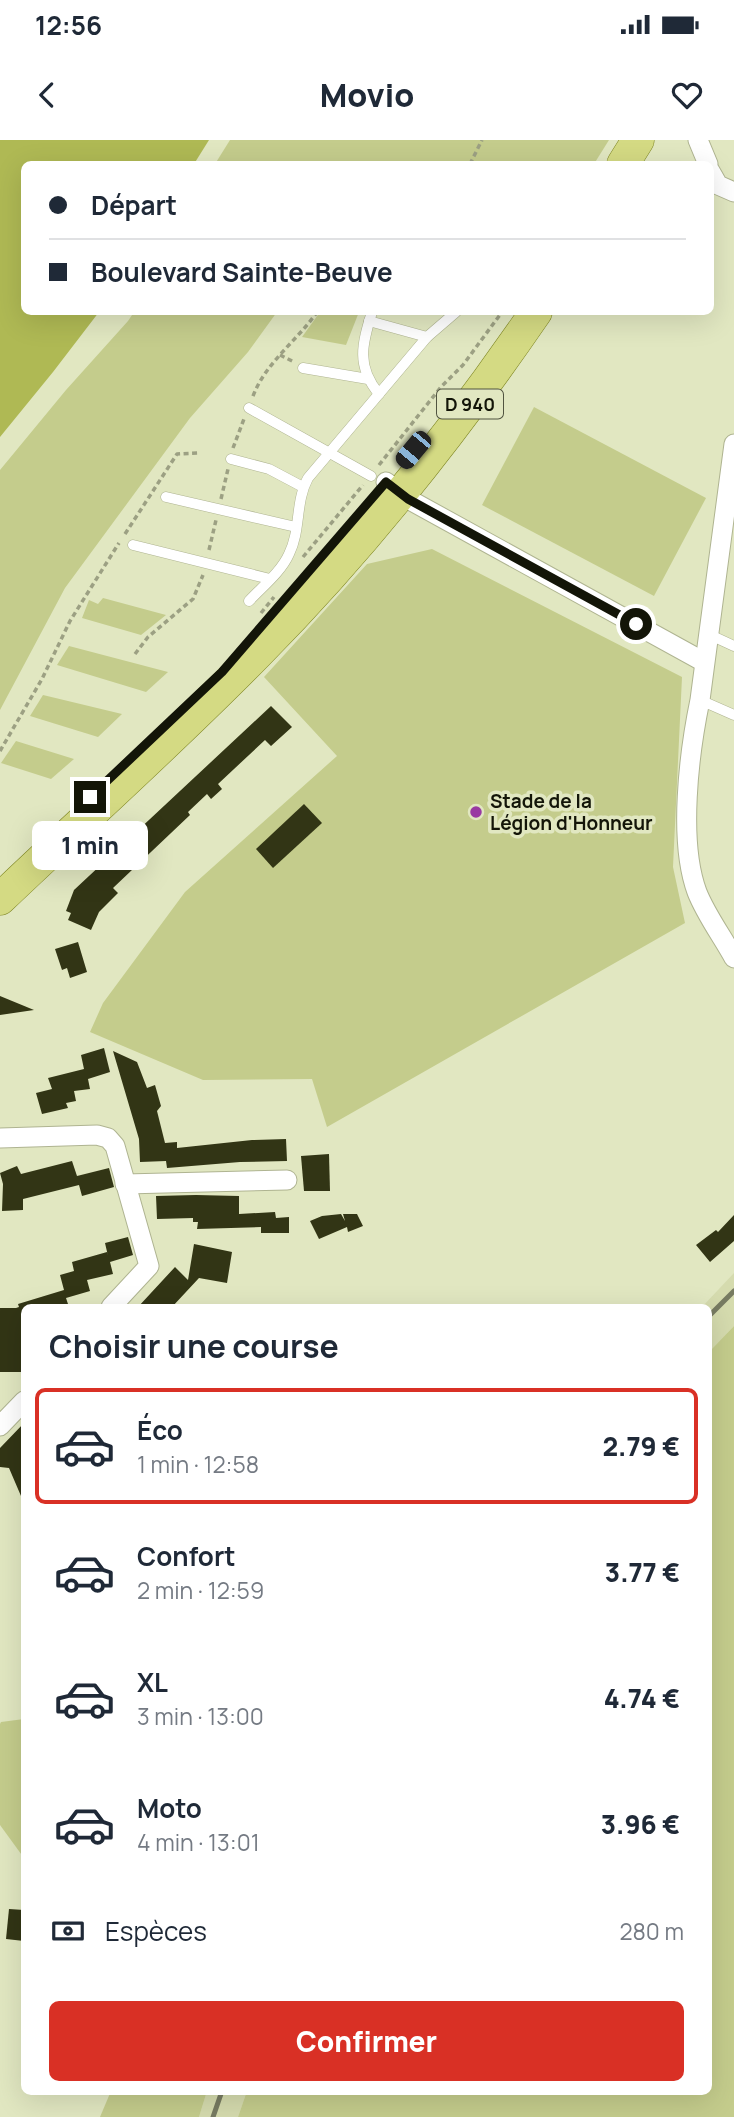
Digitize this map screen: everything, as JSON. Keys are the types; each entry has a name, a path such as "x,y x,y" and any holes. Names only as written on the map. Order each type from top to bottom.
{"main road":[{"name":"D 940","path":"0,881 222,672 385,484 515,315"},
{"name":"D 940","path":"0,899 231,680 311,596 385,484 474,400 534,315"}],"street":[{"path":"698,140 707,161"},
{"path":"714,178 718,185 734,191"},
{"path":"734,444 693,736 688,806 691,869 700,900 734,958"},
{"path":"385,484 704,662"},
{"path":"0,1138 97,1135 108,1138 115,1146 149,1266 114,1304"},
{"path":"125,1184 287,1180"},
{"path":"0,1426 21,1404"}],"lane":[{"path":"249,601 289,554 303,488 329,453 427,337 453,315"},
{"path":"379,394 368,379 364,366 363,345 371,316 427,337"},
{"path":"303,368 368,379"},
{"path":"249,408 385,484"},
{"path":"231,459 269,469 303,488"},
{"path":"166,497 296,527"},
{"path":"133,545 270,579"},
{"path":"708,634 734,646"},
{"path":"700,700 734,715"}],"path":[{"path":"472,161 482,140"},
{"path":"231,459 262,377 315,315"},
{"path":"0,751 42,679 80,603 177,454 199,453"}],"shaded area":[{"path":"0,140 209,140 196,161 21,161 21,315 97,315 0,437"},
{"path":"230,140 609,140 596,161 217,161"},
{"path":"132,315 275,315 248,352 190,418 65,588 0,710 0,470"},
{"path":"318,315 358,315 346,345 302,337"},
{"path":"534,407 706,498 654,596 482,505"},
{"name":"Stade de la Légion d'Honneur","path":"432,549 682,677 673,867 685,923 327,1127 312,1079 203,1080 90,1032 103,1003 185,892 337,756 264,677 367,564"},
{"path":"103,598 166,615 141,635 82,618 89,600 98,604"},
{"path":"69,646 168,672 146,692 57,665"},
{"path":"43,695 122,714 98,737 30,716"},
{"path":"16,741 74,759 51,779 1,763"},
{"path":"734,1273 734,1326 712,1349 712,1304 705,1304"},
{"path":"734,1326 734,2117 238,2117 246,2095 712,2095 712,1349"},
{"path":"21,1719 21,1854 0,1825 1,1722"},
{"path":"109,2095 206,2095 199,2117 100,2117"},
{"path":"206,2095 246,2095 238,2117 199,2117"}],"building":[{"path":"271,706 292,727 271,746 265,740 218,784 222,789 211,799 207,794 188,812 190,815 113,888 118,893 99,912 91,930 68,920 71,913 66,911 74,890"},
{"path":"304,804 322,823 273,868 256,849"},
{"path":"78,942 87,972 70,978 67,968 62,970 55,949"},
{"path":"0,996 34,1010 0,1015"},
{"path":"104,1048 110,1072 88,1079 90,1089 74,1091 76,1101 66,1103 68,1108 42,1114 36,1093 52,1089 48,1078 84,1069 81,1055"},
{"path":"113,1051 137,1062 147,1088 155,1085 161,1106 157,1111 165,1143 177,1142 177,1148 286,1139 287,1161 167,1168 166,1161 140,1162 139,1139"},
{"path":"329,1154 330,1191 304,1191 301,1156"},
{"path":"72,1161 77,1176 109,1168 114,1187 82,1196 79,1185 23,1199 23,1210 2,1211 3,1184 0,1173 17,1166 21,1174"},
{"path":"156,1196 239,1196 239,1214 275,1212 276,1218 289,1217 289,1233 261,1233 261,1227 197,1229 198,1222 193,1222 193,1218 157,1219"},
{"path":"341,1214 345,1221 343,1214 357,1214 363,1226 348,1232 347,1227 319,1239 310,1221 322,1216"},
{"path":"734,1215 734,1241 710,1262 696,1245 716,1230 718,1232"},
{"path":"128,1237 133,1255 110,1262 113,1274 87,1280 90,1291 66,1298 68,1304 21,1304 21,1372 0,1372 0,1308 16,1308 19,1307 18,1304 64,1290 60,1275 74,1271 72,1262 107,1252 108,1256 105,1243"},
{"path":"194,1244 232,1252 227,1283 199,1278 175,1304 141,1304 175,1267 188,1280"},
{"path":"21,1426 21,1496 9,1468 0,1467 0,1448"},
{"path":"9,1909 21,1910 21,1941 6,1939"}],"railway":[{"path":"712,1313 734,1291"},
{"path":"213,2117 221,2095"}],"place":[{"name":"Stade de la Légion d'Honneur","path":"476,812"}],"route":[{"path":"90,797 222,672 386,482 408,499 636,624"}]}
